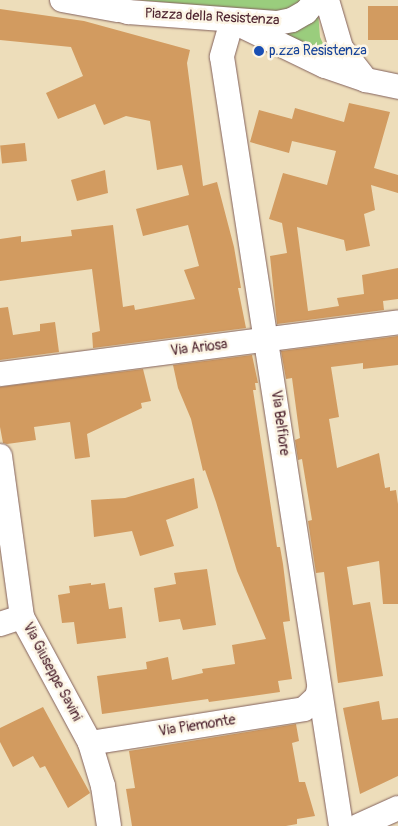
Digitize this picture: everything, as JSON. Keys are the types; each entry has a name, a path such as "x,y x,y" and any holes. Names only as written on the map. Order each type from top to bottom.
{"street":[{"path":"62,0 128,12"},
{"name":"Piazza della Resistenza","path":"102,0 113,8 128,12 277,23 292,20 306,12 316,0"},
{"path":"327,0 341,48 366,80"},
{"path":"232,21 325,66 366,80 398,87"},
{"name":"Via Belfiore","path":"232,21 222,57 341,826"},
{"name":"Via Ariosa","path":"0,374 398,322"},
{"name":"Via Giuseppe Savini","path":"0,456 22,617 90,743 103,786 109,826"},
{"path":"0,624 22,617"},
{"path":"319,688 316,697 304,709 319,718 325,725"},
{"name":"Via Piemonte","path":"90,743 304,709"},
{"path":"358,826 398,808"}],"green space":[{"path":"138,0 302,0 292,9 272,12"},
{"path":"318,12 320,37 329,57 278,34"}],"building":[{"path":"368,6 398,6 398,40 368,40"},
{"path":"0,9 84,21 190,50 187,63 203,186 217,182 234,247 241,288 238,288 246,328 93,348 92,333 100,331 92,269 0,281 0,239 21,236 21,242 72,236 71,230 113,225 123,307 134,305 135,310 195,299 184,270 199,266 188,225 143,236 136,209 189,195 182,165 157,170 150,121 126,116 104,125 95,104 58,119 46,93 83,76 71,47 0,40"},
{"path":"349,103 390,112 374,168 398,175 398,193 371,185 375,210 364,214 370,246 346,251 344,240 297,227 308,311 339,306 337,298 364,294 362,275 398,268 398,299 383,301 384,310 277,324 270,256 287,253 282,223 269,219 283,173 327,185 336,151 292,141 289,153 250,142 259,110 292,119 295,108 344,122"},
{"path":"25,143 27,161 2,164 0,146"},
{"path":"105,170 108,193 77,201 71,180"},
{"path":"8,307 13,335 40,331 40,324 55,322 59,352 0,360 0,308"},
{"path":"398,336 398,365 363,369 363,363 331,367 339,417 329,419 337,468 379,453 385,488 390,487 390,491 396,490 398,504 398,604 383,604 379,561 347,567 353,605 370,602 383,676 338,683 324,572 316,573 308,521 312,520 302,459 298,460 295,440 300,438 292,378 286,379 281,351"},
{"path":"252,355 258,383 255,383 256,390 253,390 277,547 280,547 283,564 290,621 283,622 292,679 278,681 280,692 209,702 208,699 102,714 97,676 147,669 146,662 168,657 172,680 203,673 202,669 235,664 232,645 266,639 237,571 216,502 205,470 203,471 191,419 178,388 173,365"},
{"path":"143,369 151,401 141,403 142,408 87,434 90,457 75,459 70,422 34,427 36,440 3,443 0,427 0,387"},
{"path":"194,478 198,508 166,520 174,546 140,556 132,531 94,537 91,500 125,498"},
{"path":"207,569 216,625 183,630 180,619 159,622 154,588 176,584 174,573"},
{"path":"91,583 91,585 105,583 109,609 122,607 126,638 77,644 74,622 62,623 58,595 70,593 69,586"},
{"path":"379,701 382,720 398,718 398,776 360,794 343,708"},
{"path":"43,707 90,793 68,808 45,766 40,768 33,756 13,767 0,742 0,728"},
{"path":"296,724 299,741 292,743 299,782 305,782 315,816 297,819 297,824 286,826 132,826 126,789 135,788 129,751"}],"place":[{"name":"p.zza Resistenza","path":"259,51"}]}
